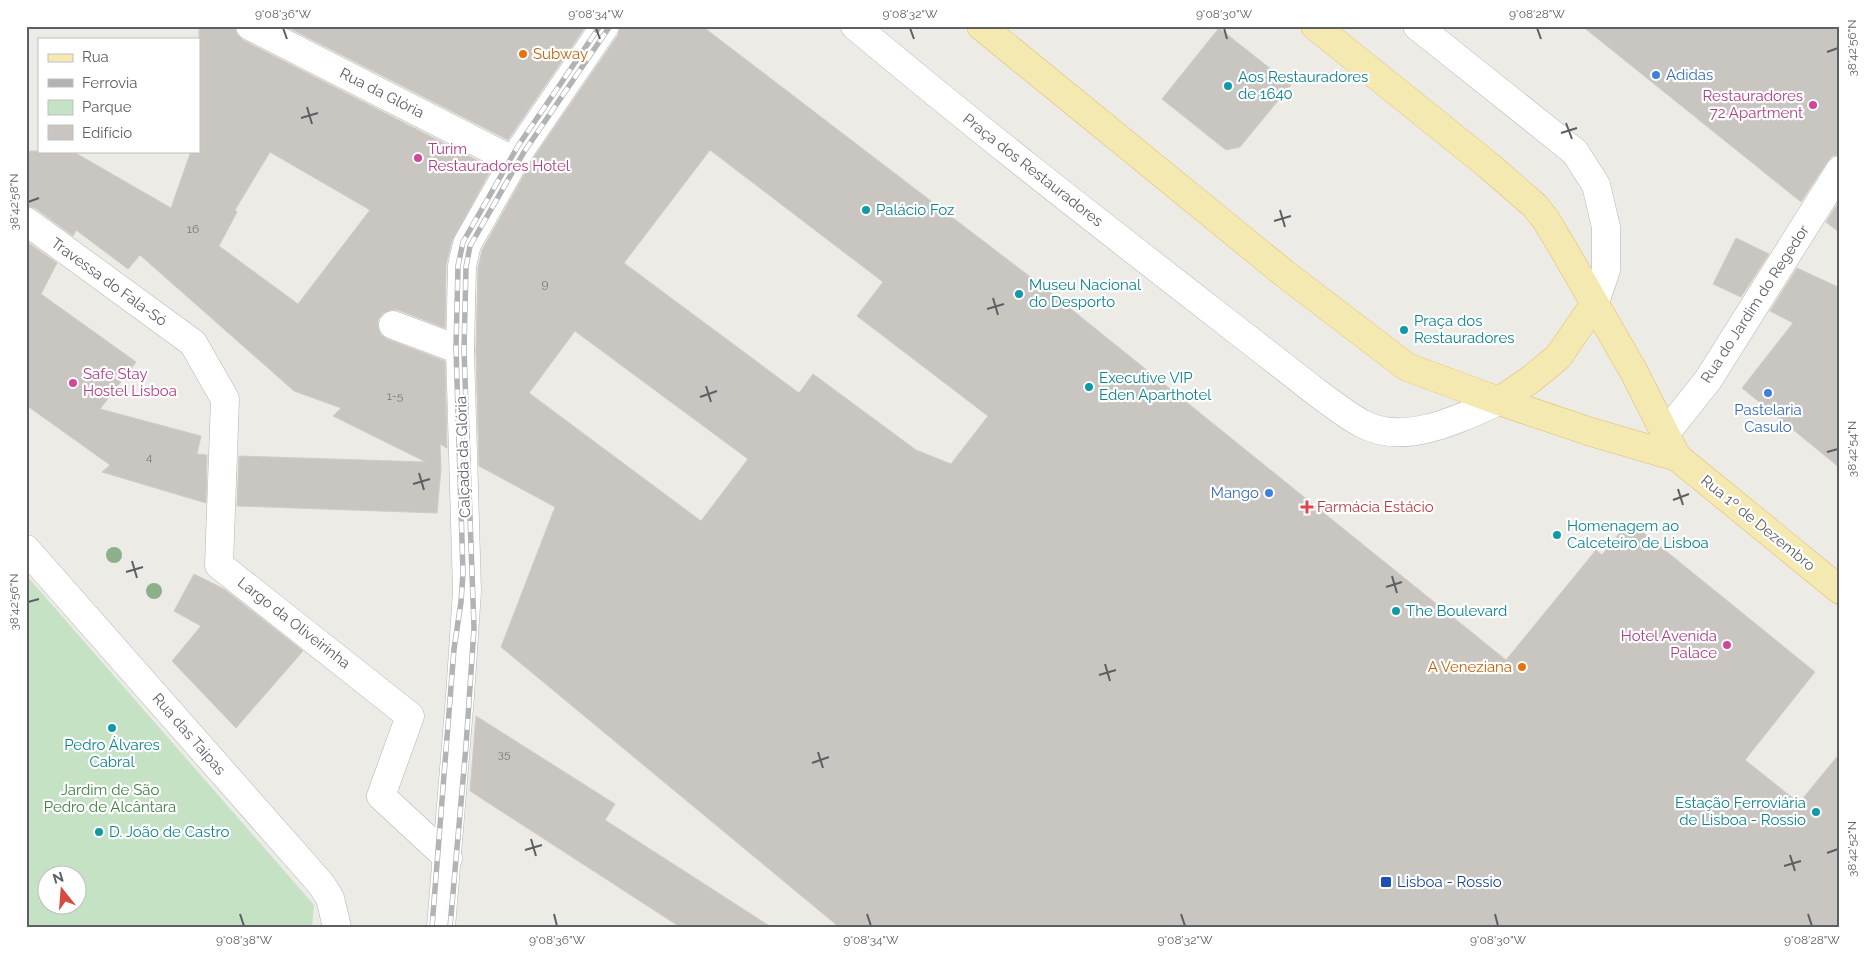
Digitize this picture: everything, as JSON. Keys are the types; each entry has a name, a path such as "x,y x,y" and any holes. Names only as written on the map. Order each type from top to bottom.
{"main road":[{"path":"981,26 1285,274 1407,367 1591,432 1671,446"},
{"path":"1315,26 1488,164 1535,206 1564,250 1634,372 1671,446"},
{"name":"Praça dos Restauradores","path":"1499,401 1530,380 1558,357 1594,304"},
{"name":"Rua 1º de Dezembro","path":"1671,446 1840,590"}],"street":[{"name":"Rua da Glória","path":"250,26 514,161"},
{"name":"Calçada da Glória","path":"441,927 448,858 467,591 460,350 462,266 467,244 514,161 605,26"},
{"name":"Praça dos Restauradores","path":"855,26 926,86 1024,163 1320,395 1362,424 1403,434 1455,420 1499,401"},
{"name":"Praça dos Restauradores","path":"1417,26 1575,152 1589,173 1596,185 1606,227 1606,270 1594,304"},
{"name":"Rua do Jardim do Regedor","path":"1671,446 1708,380 1840,170"},
{"name":"Travessa do Fala-Só","path":"26,221 193,343"},
{"path":"393,325 460,350"},
{"name":"Largo da Oliveirinha","path":"193,343 225,399 219,565 410,716 381,796 448,858"},
{"name":"Rua das Taipas","path":"26,549 321,884 330,898 336,927"}],"green space":[{"name":"Jardim de São Pedro de Alcântara","path":"26,575 314,905 312,927 26,927"}],"building":[{"path":"199,26 234,26 237,34 243,40 492,168 452,241 446,265 445,328 398,310 383,313 378,320 381,335 387,339 445,361 447,448 440,444 441,469 437,513 237,506 239,456 426,462 333,416 341,408 294,391 140,255 128,269 76,230 73,236 35,208 26,206 26,151 74,152 171,208 191,152 200,152","holes":["270,152 370,210 298,304 219,246 237,212 235,210"]},
{"path":"285,26 586,26 508,140"},
{"path":"620,26 702,26 1050,292 1506,660 1596,550 1602,555 1629,521 1815,672 1745,760 1799,803 1840,753 1840,927 839,927 501,647 555,507 479,466 476,350 478,268 482,250 534,157 618,35","holes":["710,150 883,282 857,316 988,416 951,464 916,450 813,374 799,393 624,263","575,331 748,459 701,521 529,393"]},
{"path":"1582,26 1840,26 1840,155 1832,156 1827,162 1801,202"},
{"name":"Aos Restauradores de 1640","path":"1219,28 1291,85 1240,147 1226,150 1162,99"},
{"path":"1840,200 1840,233 1826,222"},
{"path":"1736,238 1769,254 1741,297 1713,284"},
{"path":"26,241 57,263 41,294 136,362 100,409 201,436 197,454 207,455 206,503 102,472 110,465 26,405"},
{"path":"1797,268 1840,288 1840,468 1742,388 1793,323 1770,311"},
{"path":"194,574 224,589 303,651 236,728 172,661 201,626 174,611"},
{"path":"476,716 615,804 605,820 771,927 680,927 470,791"}],"railway":[{"path":"432,927 454,649 463,573 456,348 458,266 463,242 518,146 600,26"},
{"path":"450,927 474,628 464,350 466,267 470,246 524,152 610,26"}],"place":[{"name":"Subway","path":"523,54"},
{"name":"Adidas","path":"1656,75"},
{"name":"Aos Restauradores de 1640","path":"1228,86"},
{"name":"Restauradores 72 Apartment","path":"1813,105"},
{"name":"Turim Restauradores Hotel","path":"418,158"},
{"name":"Palácio Foz","path":"866,210"},
{"name":"Museu Nacional do Desporto","path":"1019,294"},
{"name":"Praça dos Restauradores","path":"1404,330"},
{"name":"Safe Stay Hostel Lisboa","path":"73,383"},
{"name":"Executive VIP Eden Aparthotel","path":"1089,387"},
{"name":"Pastelaria Casulo","path":"1768,393"},
{"name":"Mango","path":"1269,493"},
{"name":"Farmácia Estácio","path":"1307,507"},
{"name":"Homenagem ao Calceteiro de Lisboa","path":"1557,535"},
{"name":"The Boulevard","path":"1396,611"},
{"name":"Hotel Avenida Palace","path":"1727,645"},
{"name":"A Veneziana","path":"1522,667"},
{"name":"Pedro Álvares Cabral","path":"112,728"},
{"name":"Estação Ferroviária de Lisboa - Rossio","path":"1816,812"},
{"name":"D. João de Castro","path":"99,832"},
{"name":"Lisboa - Rossio","path":"1386,882"}]}
